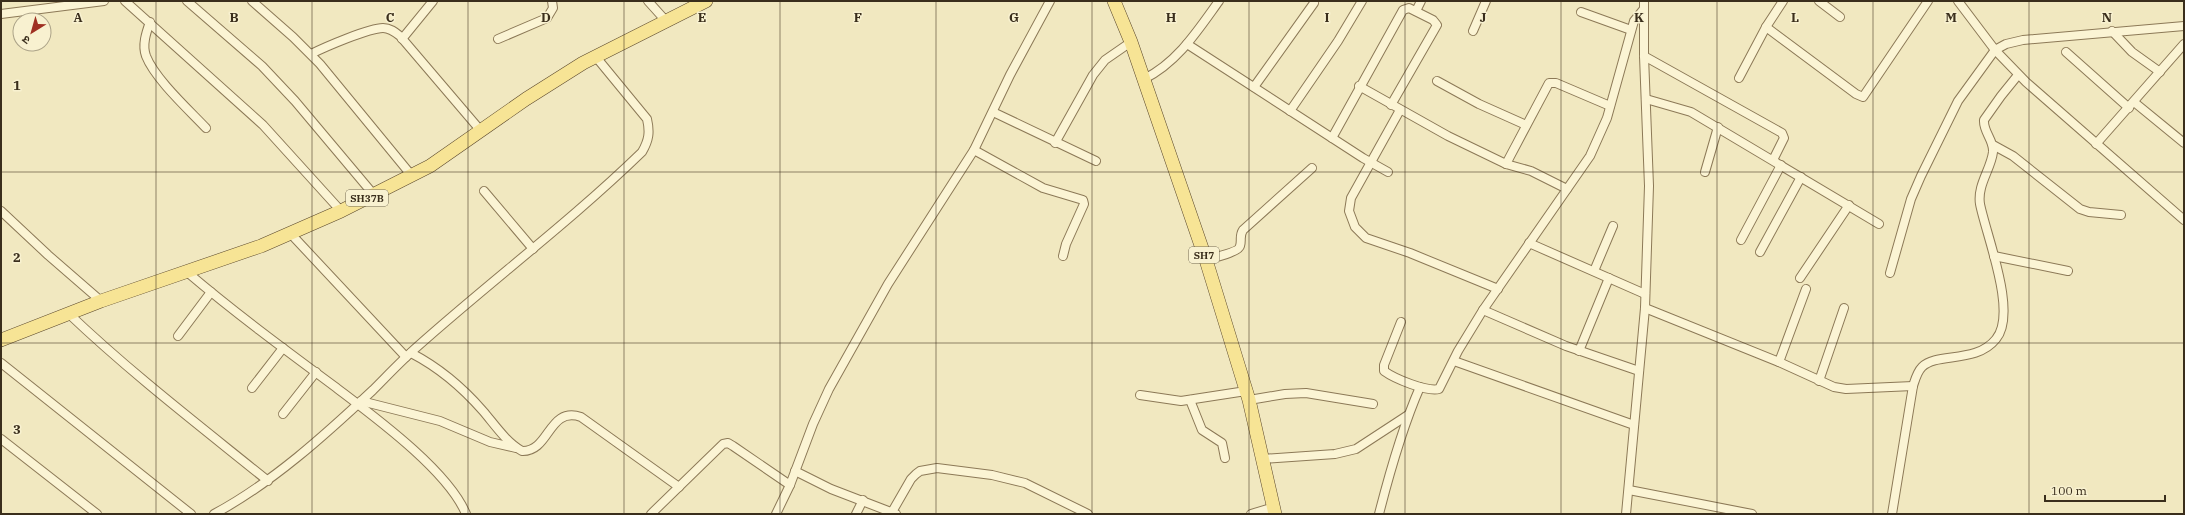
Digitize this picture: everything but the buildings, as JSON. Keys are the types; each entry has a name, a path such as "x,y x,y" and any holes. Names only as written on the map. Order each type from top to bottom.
{"main road":[{"name":"SH37B","path":"1,340 101,301 261,246 341,211 412,176 482,131 526,99 596,57 706,1"},
{"name":"SH7","path":"1114,1 1131,42 1206,260 1248,395 1274,511"}],"street":[{"path":"1,14 104,1"},
{"path":"125,1 263,125 341,211"},
{"path":"187,1 262,66 296,101 374,195"},
{"path":"252,1 310,54 412,176"},
{"path":"402,39 433,1"},
{"path":"498,39 547,18 553,8 552,1"},
{"path":"648,1 666,21"},
{"path":"776,514 790,486 820,407 870,314 974,150 1010,74 1050,1"},
{"path":"1144,79 1161,69 1187,44 1219,1"},
{"path":"1290,111 1338,41 1362,1"},
{"path":"1416,11 1421,1"},
{"path":"1473,31 1486,1"},
{"path":"1626,514 1645,308 1649,186 1644,56 1644,1"},
{"path":"1739,78 1766,27 1783,1"},
{"path":"1819,1 1840,17"},
{"path":"1766,27 1856,94 1863,97 1928,1"},
{"path":"1958,1 1995,50 2018,75 2184,220"},
{"path":"1254,87 1314,3"},
{"path":"1332,138 1359,86 1403,10 1407,7 1433,20 1437,25 1391,105"},
{"path":"1401,322 1384,365 1384,372 1420,387 1434,390 1439,389 1483,310 1590,156 1610,106 1636,16 1643,10"},
{"path":"1581,12 1631,30"},
{"path":"150,22 145,36 146,56 170,90 206,128"},
{"path":"1890,273 1906,213 1921,176 1958,101 1995,50 2006,44 2023,40 2112,31 2184,26"},
{"path":"310,54 334,43 383,28 392,30 402,39 482,131"},
{"path":"2112,31 2137,56 2160,72"},
{"path":"1055,143 1093,75 1105,60 1131,42"},
{"path":"1187,44 1371,163 1388,172"},
{"path":"2096,144 2132,105 2184,44"},
{"path":"2066,52 2132,105 2184,143"},
{"path":"1644,56 1782,133 1784,138 1773,160"},
{"path":"214,514 245,498 268,481 359,402 409,355 607,185 642,152 648,142 650,130 647,119 596,57"},
{"path":"1892,514 1913,386 1918,372 1928,363 1980,351 1994,342 1999,336 2004,318 1994,256 1980,196 1993,153 1993,145 1985,130 1984,120 2018,75"},
{"path":"1437,81 1478,104 1526,125"},
{"path":"1506,164 1546,86 1551,82 1610,106"},
{"path":"1359,86 1400,110 1506,164 1531,171 1567,189"},
{"path":"1646,100 1683,108 1718,127 1879,224"},
{"path":"1400,110 1353,192 1349,204 1349,211 1355,227 1360,233 1373,241 1410,253 1498,289"},
{"path":"993,112 1055,143 1096,161"},
{"path":"1705,172 1718,127"},
{"path":"1993,145 2013,156 2080,208 2089,212 2121,215"},
{"path":"974,150 1043,188 1083,200 1084,204 1062,256"},
{"path":"1741,240 1781,165"},
{"path":"1206,260 1237,250 1240,245 1240,237 1243,230 1312,168"},
{"path":"1760,252 1801,177"},
{"path":"484,191 533,250"},
{"path":"1800,278 1849,205"},
{"path":"1,211 48,256 101,301"},
{"path":"1594,271 1613,226"},
{"path":"290,233 409,355 424,360 466,392 517,448"},
{"path":"1529,243 1645,294"},
{"path":"1994,256 2068,271"},
{"path":"187,272 283,348 359,402 422,459 453,491 466,514"},
{"path":"1578,351 1609,278"},
{"path":"1779,362 1806,289"},
{"path":"178,336 211,292"},
{"path":"1645,308 1779,362 1840,389 1913,386"},
{"path":"1820,381 1844,308"},
{"path":"1483,310 1578,351 1639,371"},
{"path":"68,313 150,385 268,481"},
{"path":"252,388 283,348"},
{"path":"1454,361 1634,425"},
{"path":"1,363 191,514"},
{"path":"283,414 316,372"},
{"path":"1379,514 1393,460 1408,415 1420,387"},
{"path":"1140,395 1173,401 1248,395 1300,393 1373,404"},
{"path":"1190,400 1202,430 1222,443 1225,458"},
{"path":"359,402 414,413 440,421 490,442 517,448 522,451 534,449 559,420 564,416 571,414 581,417 679,487"},
{"path":"1262,459 1335,454 1356,449 1408,415"},
{"path":"1,439 97,514"},
{"path":"651,514 718,448 728,444 790,486"},
{"path":"796,471 831,489 894,513 911,478 920,471 936,468 992,475 1026,483 1088,514"},
{"path":"1629,490 1735,512 1752,514"},
{"path":"856,514 863,500"},
{"path":"1251,514 1274,511"}]}
